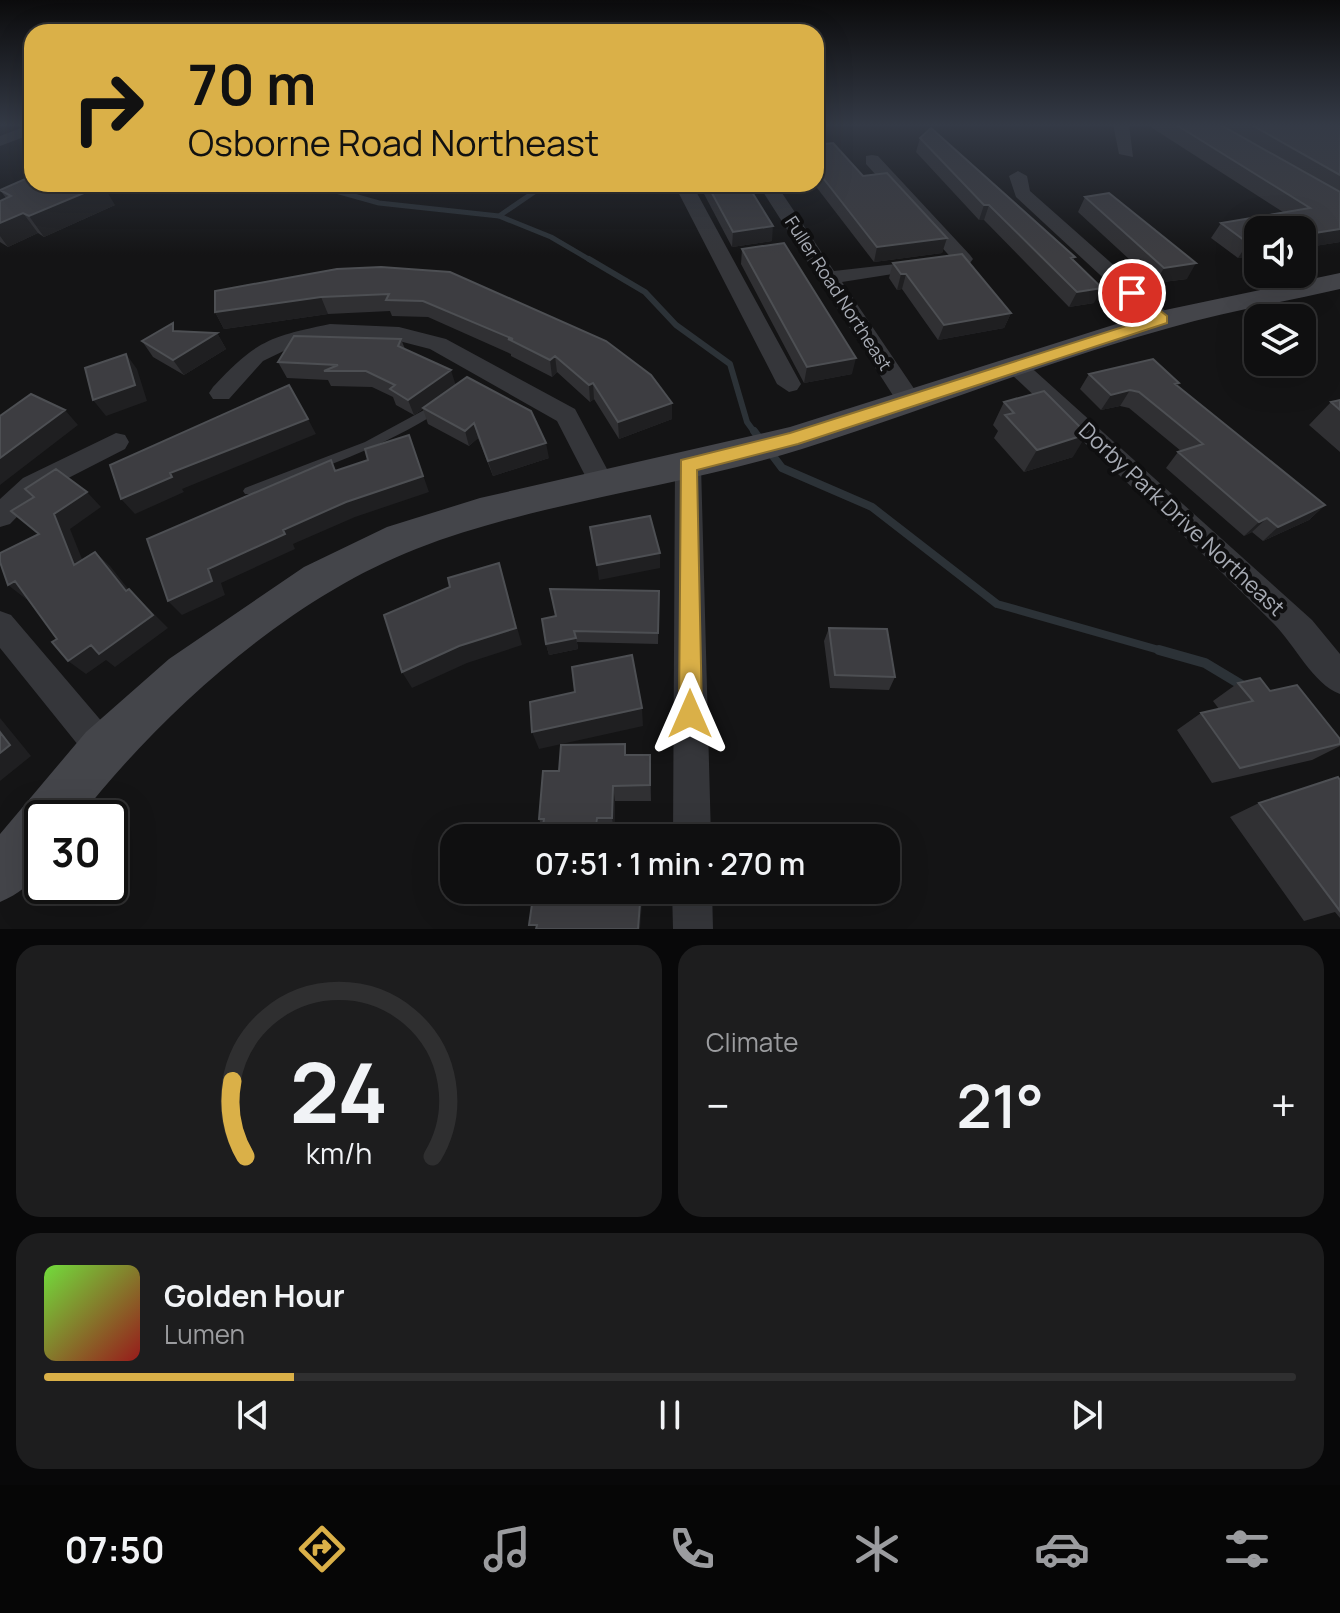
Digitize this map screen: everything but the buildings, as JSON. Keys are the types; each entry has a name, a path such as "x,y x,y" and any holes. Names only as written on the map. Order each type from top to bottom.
{"street":[{"path":"829,278 963,259 879,167"},
{"path":"1018,176 1022,193 1162,320"},
{"path":"687,192 789,384"},
{"name":"Fuller Road Northeast","path":"772,192 910,402"},
{"path":"779,250 807,246"},
{"path":"722,258 751,254"},
{"path":"62,800 103,749 185,674 246,627 318,579 401,538 480,513 792,439 1162,320 1340,281"},
{"path":"221,393 255,356 288,340 330,331 399,334 438,344 479,377 566,415 602,484"},
{"name":"Dorby Park Drive Northeast","path":"1017,367 1301,630 1340,679"},
{"path":"0,516 32,485 116,442"},
{"path":"692,824 700,462"},
{"path":"0,625 103,749"},
{"path":"0,875 24,846"},
{"path":"692,904 693,929"}],"lane":[{"path":"249,491 413,425 449,399"}],"waterway":[{"path":"340,192 379,203 499,216"},
{"path":"499,216 534,192"},
{"path":"499,216 551,237 592,261"},
{"path":"589,259 645,292 676,325 730,364 747,422 755,433"},
{"path":"754,431 762,442"},
{"path":"770,452 782,468 872,507 997,604 1166,652"},
{"path":"1159,650 1205,663 1245,687"}],"route":[{"path":"690,714 688,465 792,439 1162,320 1132,293"}]}
